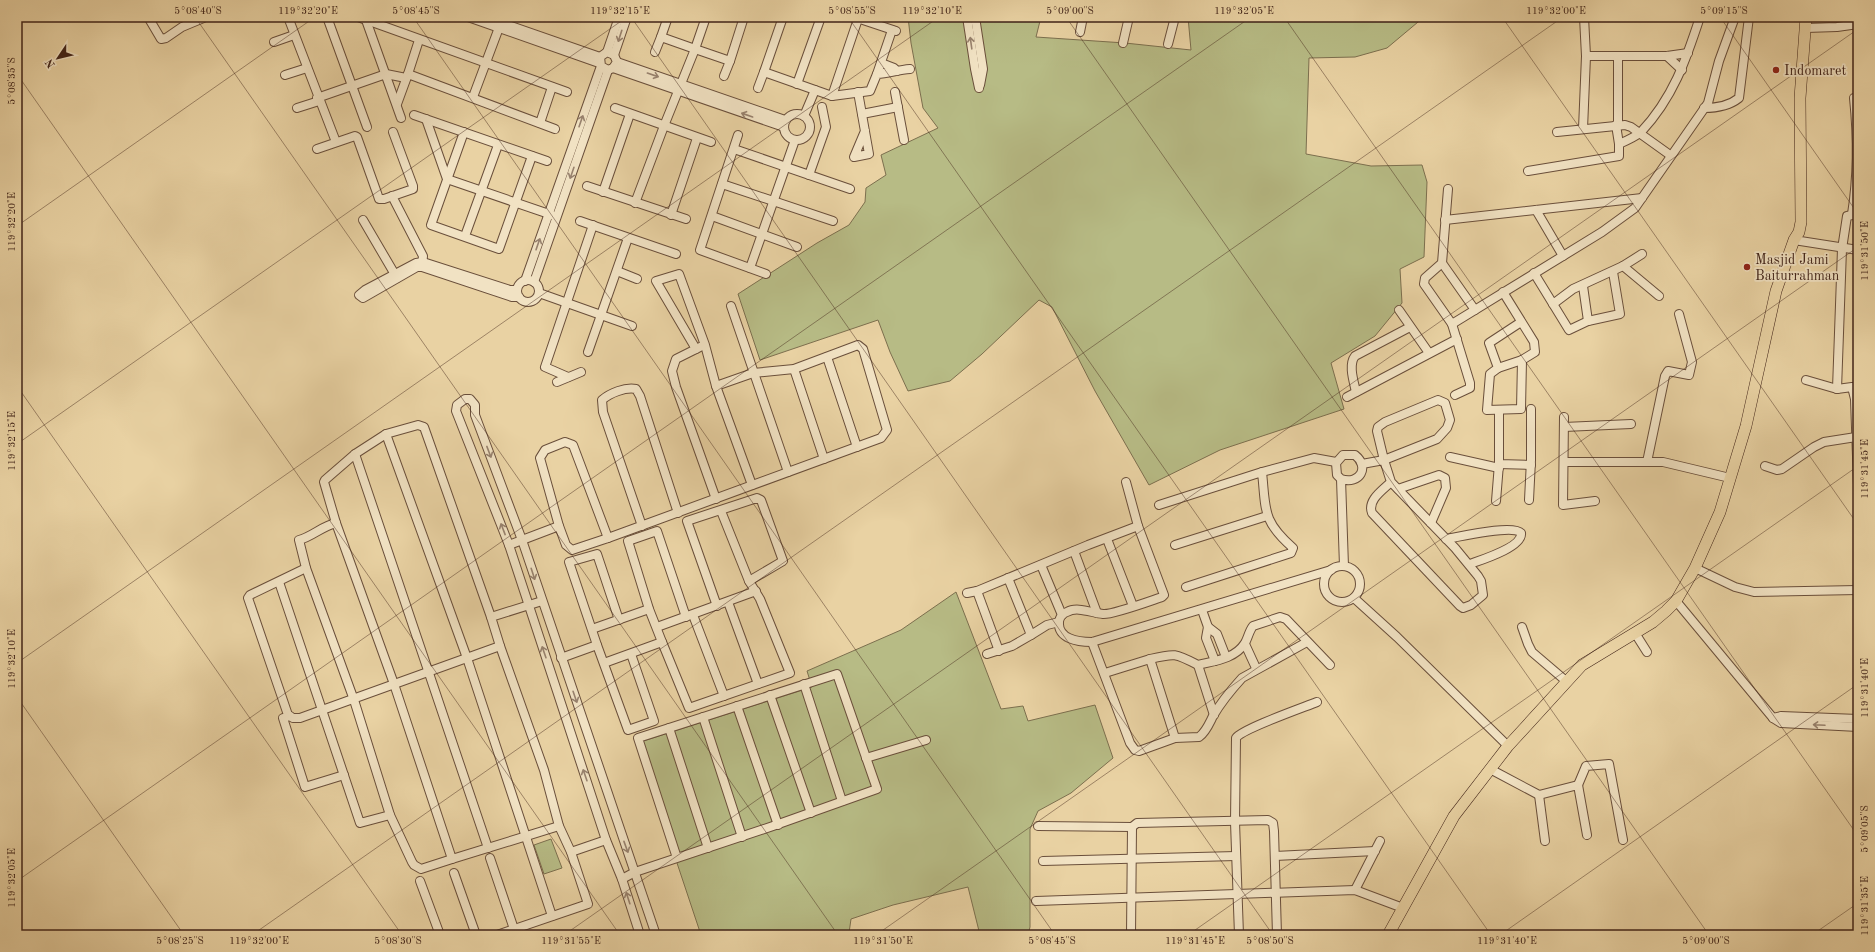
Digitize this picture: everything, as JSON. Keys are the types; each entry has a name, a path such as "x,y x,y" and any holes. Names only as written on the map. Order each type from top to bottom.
{"main road":[{"path":"1388,935 1454,816 1508,746 1582,665 1660,616 1676,601 1695,568 1720,512 1746,426 1776,291 1794,240 1799,232 1802,215 1800,98 1806,22"}],"street":[{"path":"148,17 161,38 166,38 182,27 206,17"},
{"path":"288,17 318,100 336,142"},
{"path":"327,17 367,127"},
{"path":"468,17 607,62 784,123"},
{"path":"485,17 499,26"},
{"path":"518,294 519,286 529,281 556,217 607,62 619,17"},
{"path":"529,281 548,214 607,62 627,17"},
{"path":"655,52 668,17"},
{"path":"635,203 706,17"},
{"path":"724,76 744,17"},
{"path":"758,88 784,17"},
{"path":"797,84 821,17"},
{"path":"967,17 979,88 983,69 975,17"},
{"path":"1080,32 1083,17"},
{"path":"1123,43 1129,17"},
{"path":"1168,44 1175,17"},
{"path":"1583,129 1586,56 1584,17"},
{"path":"1619,144 1640,133 1671,92 1682,70 1700,17"},
{"path":"1452,324 1563,256 1634,208 1710,98 1719,61 1735,17"},
{"path":"1704,108 1724,106 1739,98 1750,17"},
{"path":"362,18 419,40 567,92"},
{"path":"362,18 386,74 401,118"},
{"path":"764,72 832,96 870,90 894,31 856,18 832,96"},
{"path":"1806,22 1838,27 1858,24"},
{"path":"473,97 499,26"},
{"path":"274,42 294,35"},
{"path":"661,37 730,61"},
{"path":"397,104 419,40"},
{"path":"1586,56 1667,56 1688,53"},
{"path":"1528,171 1619,156 1617,125 1618,56"},
{"path":"1667,56 1682,70"},
{"path":"881,64 897,70"},
{"path":"284,75 306,68"},
{"path":"877,74 894,73 897,70 910,69"},
{"path":"297,108 386,74 407,76 473,97 555,129"},
{"path":"540,123 552,87"},
{"path":"804,116 815,90"},
{"path":"858,92 865,131"},
{"path":"895,92 904,140"},
{"path":"1837,389 1842,249 1847,216 1855,214 1857,179 1857,124 1854,98"},
{"path":"809,175 826,127 822,107"},
{"path":"862,114 898,107"},
{"path":"615,108 711,142"},
{"path":"603,192 630,114"},
{"path":"794,114 804,116 808,120 809,132 806,137 801,140 789,138 785,133 784,123 794,114"},
{"path":"414,115 547,162"},
{"path":"426,119 447,178"},
{"path":"1557,132 1625,124 1670,155"},
{"path":"317,149 355,136 357,137 380,199 412,189 413,186 393,132"},
{"path":"464,132 431,225 499,249 532,156"},
{"path":"738,135 700,250 766,274"},
{"path":"671,215 697,138"},
{"path":"750,268 795,140"},
{"path":"465,236 498,144"},
{"path":"734,149 850,190"},
{"path":"447,178 556,217"},
{"path":"722,184 833,221"},
{"path":"587,186 686,220"},
{"path":"1448,189 1442,264 1475,310"},
{"path":"363,220 396,277 422,264 424,256 392,196"},
{"path":"1445,220 1642,198"},
{"path":"1536,210 1563,256"},
{"path":"712,216 797,247"},
{"path":"580,221 676,254"},
{"path":"568,377 545,367 593,226"},
{"path":"588,352 628,238"},
{"path":"1794,240 1842,249 1858,250"},
{"path":"1553,304 1573,289 1613,272 1642,254"},
{"path":"422,264 512,297 518,294"},
{"path":"1442,264 1425,278 1424,284 1452,324 1470,388 1455,395"},
{"path":"1623,266 1660,296"},
{"path":"617,271 637,279"},
{"path":"1534,274 1569,330 1588,321 1620,314 1613,272"},
{"path":"696,349 656,281 679,274 705,345 716,386 752,485"},
{"path":"518,294 526,302 530,302 537,297 539,293 537,285 529,281"},
{"path":"1583,286 1588,321"},
{"path":"1503,292 1534,342 1535,352 1522,360 1498,368 1490,374 1487,410 1534,409 1529,500"},
{"path":"539,293 632,326"},
{"path":"731,306 788,472"},
{"path":"1399,310 1429,353"},
{"path":"1647,462 1664,376 1668,371 1688,375 1692,362 1679,314"},
{"path":"1498,368 1489,343 1521,322"},
{"path":"1356,392 1351,365 1355,356 1410,327"},
{"path":"1347,397 1456,339"},
{"path":"705,345 676,358 672,371 676,387 716,499"},
{"path":"608,538 574,445 566,442 545,450 540,458 559,526 566,545 572,550 608,538 642,526 858,447 881,438 887,430 863,349 858,345 794,369 753,373 716,386"},
{"path":"827,357 858,447"},
{"path":"1521,409 1522,360"},
{"path":"794,369 824,459"},
{"path":"557,382 581,372"},
{"path":"1806,380 1837,389 1855,386 1858,485"},
{"path":"642,526 603,412 602,400 608,395 630,388 636,389 640,396 678,513"},
{"path":"640,935 528,607 509,545 456,411 458,405 465,399 470,399 474,404 475,416 522,540 656,935"},
{"path":"1362,464 1384,460 1437,439 1443,434 1450,420 1446,403 1442,400 1434,401 1385,422 1378,427 1377,434 1384,460 1391,482 1470,564 1481,581 1483,595 1471,605 1463,608 1372,513 1371,505 1373,501 1391,482"},
{"path":"1496,501 1499,466 1499,410"},
{"path":"1564,417 1563,505 1595,501"},
{"path":"1564,427 1631,424"},
{"path":"452,859 394,684 336,523 324,482 355,454 386,434 418,425 424,427 544,770 559,826 571,852 588,904 497,935"},
{"path":"386,434 467,658 552,916"},
{"path":"1765,466 1778,470 1782,469 1824,442 1856,437"},
{"path":"355,454 488,848"},
{"path":"1341,479 1348,481 1354,480 1362,471 1362,464 1355,455 1343,455 1336,462 1335,469 1341,479 1344,566"},
{"path":"1450,457 1499,466 1531,465"},
{"path":"1159,506 1262,472 1308,459 1318,458 1336,462"},
{"path":"1564,462 1663,462 1730,478"},
{"path":"1186,587 1291,553 1293,548 1278,534 1267,516 1262,472"},
{"path":"1398,489 1439,475 1445,478 1446,488 1431,523"},
{"path":"987,654 999,651 1024,640 1061,618 1071,610 1105,614 1162,598 1165,593 1138,526 1126,482"},
{"path":"717,606 687,521 758,498 761,500 783,561 749,581"},
{"path":"721,511 749,581 756,591 790,673 690,708 649,609 628,541 657,531 690,616 724,696"},
{"path":"1175,545 1267,516"},
{"path":"336,523 326,526 307,538 299,540 306,568 354,700 390,815 412,862 418,868 425,868 559,826"},
{"path":"509,545 559,526"},
{"path":"968,593 977,591 1041,566 1074,551 1138,526"},
{"path":"1446,539 1499,530 1517,530 1521,533 1520,539 1514,545 1470,564"},
{"path":"1107,539 1133,606"},
{"path":"1074,551 1097,613"},
{"path":"619,620 598,554 569,562 628,730 654,721 631,654"},
{"path":"1041,566 1061,618 1060,632 1063,636 1092,642 1344,566 1352,570 1360,581 1359,591 1354,598 1341,602 1328,596 1324,583 1331,570"},
{"path":"290,716 248,601 250,595 306,568"},
{"path":"1695,568 1736,586 1754,592 1858,590"},
{"path":"1008,578 1031,635"},
{"path":"279,582 360,823 390,815"},
{"path":"657,627 756,591"},
{"path":"977,591 999,651"},
{"path":"1354,598 1434,672 1508,746"},
{"path":"491,617 528,607 542,601"},
{"path":"1676,601 1774,718 1780,723 1858,727"},
{"path":"728,602 758,684"},
{"path":"592,629 649,609"},
{"path":"1202,610 1208,627 1216,634 1226,657"},
{"path":"1105,673 1171,654 1183,657 1198,665 1215,661 1233,655 1245,644 1253,626 1280,617 1286,619 1330,665"},
{"path":"1208,627 1206,638 1215,661"},
{"path":"1522,627 1532,652 1566,681"},
{"path":"1635,633 1647,652"},
{"path":"604,663 662,642"},
{"path":"1092,642 1105,673 1132,748 1139,751 1175,738 1199,737 1206,730 1214,715 1233,687 1242,678 1256,668 1307,642"},
{"path":"1245,644 1256,668"},
{"path":"561,658 597,645"},
{"path":"344,775 305,787 283,718 290,716 293,718 300,718 354,700 500,646"},
{"path":"1150,659 1175,738"},
{"path":"1198,665 1214,715"},
{"path":"622,879 635,872 778,825 877,789 837,674 638,738 677,858"},
{"path":"804,684 842,801"},
{"path":"770,695 811,813"},
{"path":"1239,935 1235,822 1236,738 1238,734 1317,702"},
{"path":"737,706 778,825"},
{"path":"1774,718 1781,716 1858,719"},
{"path":"703,717 742,837"},
{"path":"669,728 708,848"},
{"path":"866,758 926,740"},
{"path":"1587,835 1578,785 1586,766 1610,764 1623,840"},
{"path":"1490,769 1539,796 1578,785"},
{"path":"1539,796 1545,841"},
{"path":"1038,826 1132,827 1137,823 1235,822 1268,820 1273,823 1277,935"},
{"path":"571,852 605,836 618,826"},
{"path":"1132,827 1132,935"},
{"path":"1355,890 1380,841"},
{"path":"1275,856 1375,851"},
{"path":"1043,861 1236,856"},
{"path":"490,858 514,929"},
{"path":"454,872 476,935"},
{"path":"420,881 440,935"},
{"path":"1036,901 1355,890 1403,908"}],"green space":[{"path":"908,17 1041,17 1036,37 1125,43 1191,50 1188,17 1424,17 1387,48 1355,57 1309,58 1306,154 1371,166 1422,165 1427,182 1424,257 1400,269 1402,303 1375,336 1331,363 1344,409 1220,450 1149,485 1095,391 1052,307 1039,300 982,354 950,381 908,391 890,352 878,320 760,360 738,294 817,243 849,225 865,202 866,188 886,175 881,155 938,128 923,108 911,43"},
{"path":"956,592 1001,709 1023,706 1028,721 1095,705 1113,758 1071,793 1038,811 1030,829 1030,927 1028,935 980,935 968,887 893,905 851,919 849,933 843,935 701,935 637,743 812,687 807,671 901,630"},
{"path":"551,839 562,868 544,874 534,845"}],"place":[{"name":"Indomaret","path":"1776,70"},
{"name":"Masjid Jami Baiturrahman","path":"1747,267"}]}
